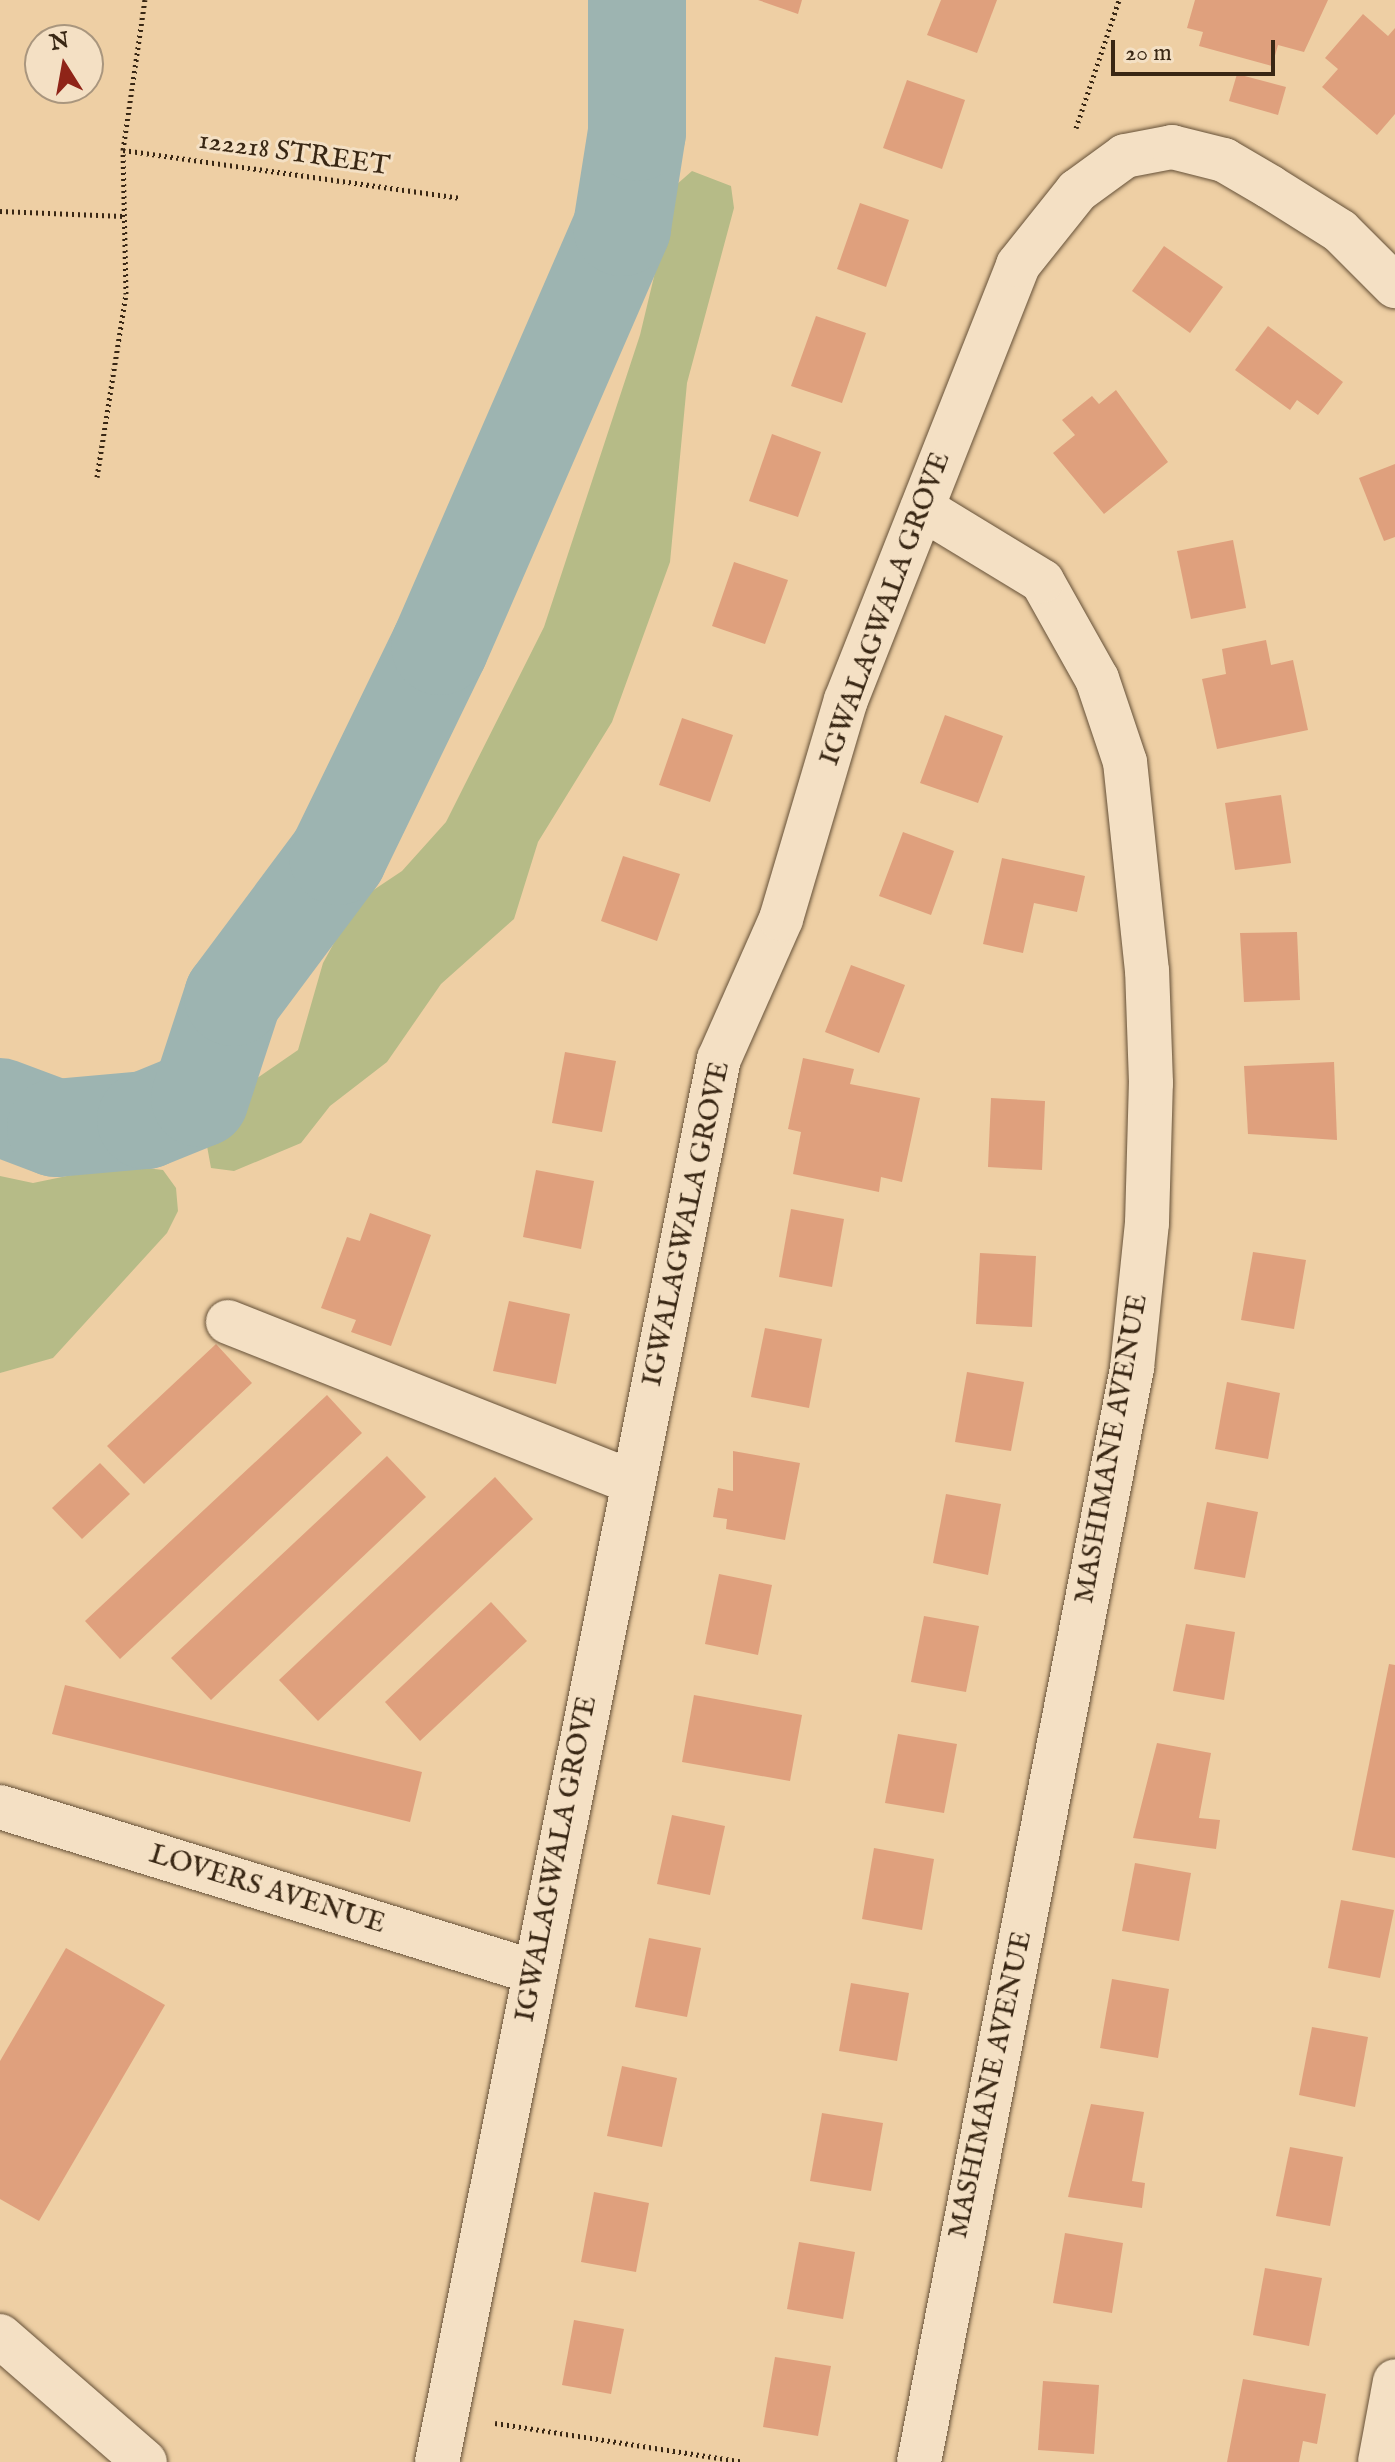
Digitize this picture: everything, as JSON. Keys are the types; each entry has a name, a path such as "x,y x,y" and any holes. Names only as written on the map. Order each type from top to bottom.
{"street":[{"name":"IGWALAGWALA GROVE","path":"437,2462 719,1059 781,919 846,700 1018,265 1077,191 1125,156 1172,147 1224,160 1340,231 1395,286"},
{"name":"MASHIMANE AVENUE","path":"919,2462 1132,1368 1147,1223 1151,1083 1125,762 1097,679 1042,581 922,508"},
{"path":"228,1322 633,1482"},
{"name":"LOVERS AVENUE","path":"0,1807 534,1972"},
{"path":"0,2336 145,2462"},
{"path":"1380,2462 1395,2381"}],"path":[{"path":"97,477 126,294 123,150 145,0"},
{"path":"1077,191 1069,145 1119,0"},
{"name":"122218 STREET","path":"123,150 461,198"},
{"path":"0,211 123,216"},
{"path":"447,2416 743,2462"}],"green space":[{"path":"692,171 731,186 734,208 687,383 670,562 612,722 538,842 514,919 441,984 387,1062 330,1106 301,1143 234,1171 211,1168 207,1146 244,1087 298,1050 323,963 357,901 402,871 446,822 544,627 640,335 676,185"},
{"path":"120,1165 163,1170 176,1188 178,1211 167,1233 53,1358 0,1373 0,1176 33,1183"}],"building":[{"path":"758,0 802,0 798,14"},
{"path":"941,0 997,0 977,53 927,35"},
{"path":"1195,0 1328,0 1304,52 1278,45 1272,66 1199,46 1203,32 1187,28"},
{"path":"1363,14 1388,36 1395,28 1395,114 1377,135 1322,87 1338,69 1325,58"},
{"path":"1237,74 1286,87 1278,115 1229,101"},
{"path":"907,80 965,100 942,169 883,148"},
{"path":"860,203 909,220 886,287 837,269"},
{"path":"1164,246 1223,287 1190,333 1132,291"},
{"path":"816,316 866,333 842,403 791,386"},
{"path":"1268,326 1343,382 1318,415 1297,400 1290,410 1235,370"},
{"path":"1116,390 1168,462 1104,514 1053,453 1075,435 1062,420 1092,396 1099,404"},
{"path":"772,434 821,452 798,517 749,501"},
{"path":"1395,464 1395,537 1384,541 1359,478"},
{"path":"1233,540 1246,608 1191,619 1177,551"},
{"path":"734,562 788,580 765,644 712,626"},
{"path":"1266,640 1271,665 1293,660 1308,730 1217,749 1202,679 1226,674 1222,649"},
{"path":"945,715 1003,736 978,803 920,783"},
{"path":"682,718 733,735 710,802 659,785"},
{"path":"1281,795 1291,863 1235,870 1225,803"},
{"path":"903,832 954,851 931,915 879,896"},
{"path":"623,856 680,874 657,941 601,921"},
{"path":"1002,858 1085,876 1077,912 1034,903 1023,953 983,944"},
{"path":"1297,932 1300,1000 1244,1002 1240,933"},
{"path":"851,965 905,985 879,1053 825,1032"},
{"path":"565,1052 616,1061 602,1132 552,1123"},
{"path":"803,1058 854,1069 850,1084 920,1098 902,1182 881,1177 879,1192 793,1174 801,1132 788,1129"},
{"path":"1334,1062 1337,1140 1248,1134 1244,1066"},
{"path":"991,1098 1045,1101 1042,1170 988,1167"},
{"path":"536,1170 594,1181 581,1249 523,1237"},
{"path":"791,1209 844,1219 832,1287 779,1277"},
{"path":"370,1213 431,1235 391,1346 351,1332 356,1320 321,1308 347,1237 360,1241"},
{"path":"1253,1252 1306,1260 1294,1329 1241,1320"},
{"path":"980,1253 1036,1256 1032,1327 976,1324"},
{"path":"509,1301 570,1314 556,1384 493,1371"},
{"path":"765,1328 822,1339 809,1408 751,1397"},
{"path":"216,1344 252,1383 144,1484 107,1446"},
{"path":"967,1372 1024,1382 1011,1451 955,1442"},
{"path":"1227,1382 1280,1393 1268,1459 1215,1449"},
{"path":"327,1395 362,1433 120,1659 85,1621"},
{"path":"733,1451 800,1463 785,1540 726,1529 727,1519 713,1517 718,1488 733,1491"},
{"path":"387,1456 426,1497 211,1700 171,1658"},
{"path":"100,1463 130,1494 82,1539 52,1508"},
{"path":"495,1477 533,1519 318,1721 279,1680"},
{"path":"946,1494 1001,1504 988,1575 933,1563"},
{"path":"1207,1502 1258,1512 1245,1578 1194,1569"},
{"path":"719,1574 772,1585 758,1655 705,1644"},
{"path":"491,1602 527,1641 420,1741 385,1702"},
{"path":"924,1616 979,1626 966,1692 911,1682"},
{"path":"1186,1624 1235,1632 1224,1700 1173,1691"},
{"path":"1389,1664 1395,1665 1395,1858 1352,1850"},
{"path":"65,1685 422,1772 410,1822 52,1734"},
{"path":"694,1695 802,1715 790,1781 682,1762"},
{"path":"898,1734 957,1744 944,1813 885,1803"},
{"path":"1157,1743 1211,1753 1199,1818 1220,1820 1216,1849 1133,1838"},
{"path":"672,1815 725,1826 710,1895 657,1884"},
{"path":"874,1848 934,1859 922,1930 862,1919"},
{"path":"1135,1863 1191,1873 1179,1941 1122,1931"},
{"path":"1341,1900 1394,1910 1380,1978 1328,1968"},
{"path":"649,1938 701,1948 687,2017 635,2007"},
{"path":"66,1948 165,2005 39,2221 0,2199 0,2061"},
{"path":"1112,1979 1169,1989 1158,2058 1100,2048"},
{"path":"851,1983 909,1993 897,2061 839,2051"},
{"path":"1312,2027 1368,2037 1355,2107 1299,2095"},
{"path":"622,2066 677,2078 662,2147 607,2136"},
{"path":"1091,2104 1144,2112 1132,2181 1145,2183 1142,2208 1068,2197"},
{"path":"822,2113 883,2123 871,2191 810,2181"},
{"path":"1290,2147 1343,2157 1330,2226 1276,2216"},
{"path":"594,2192 649,2203 636,2272 581,2262"},
{"path":"1065,2233 1123,2243 1112,2313 1053,2303"},
{"path":"799,2242 855,2252 843,2319 787,2309"},
{"path":"1265,2268 1322,2278 1309,2346 1253,2335"},
{"path":"574,2320 624,2329 611,2394 562,2385"},
{"path":"775,2357 831,2366 818,2436 763,2427"},
{"path":"1243,2379 1326,2394 1317,2444 1303,2441 1299,2462 1227,2462"},
{"path":"1043,2381 1099,2385 1094,2454 1038,2450"}],"waterway":[{"path":"0,1107 56,1128 146,1120 200,1098 233,997 338,856 440,646 622,227 637,132 637,0"}]}
